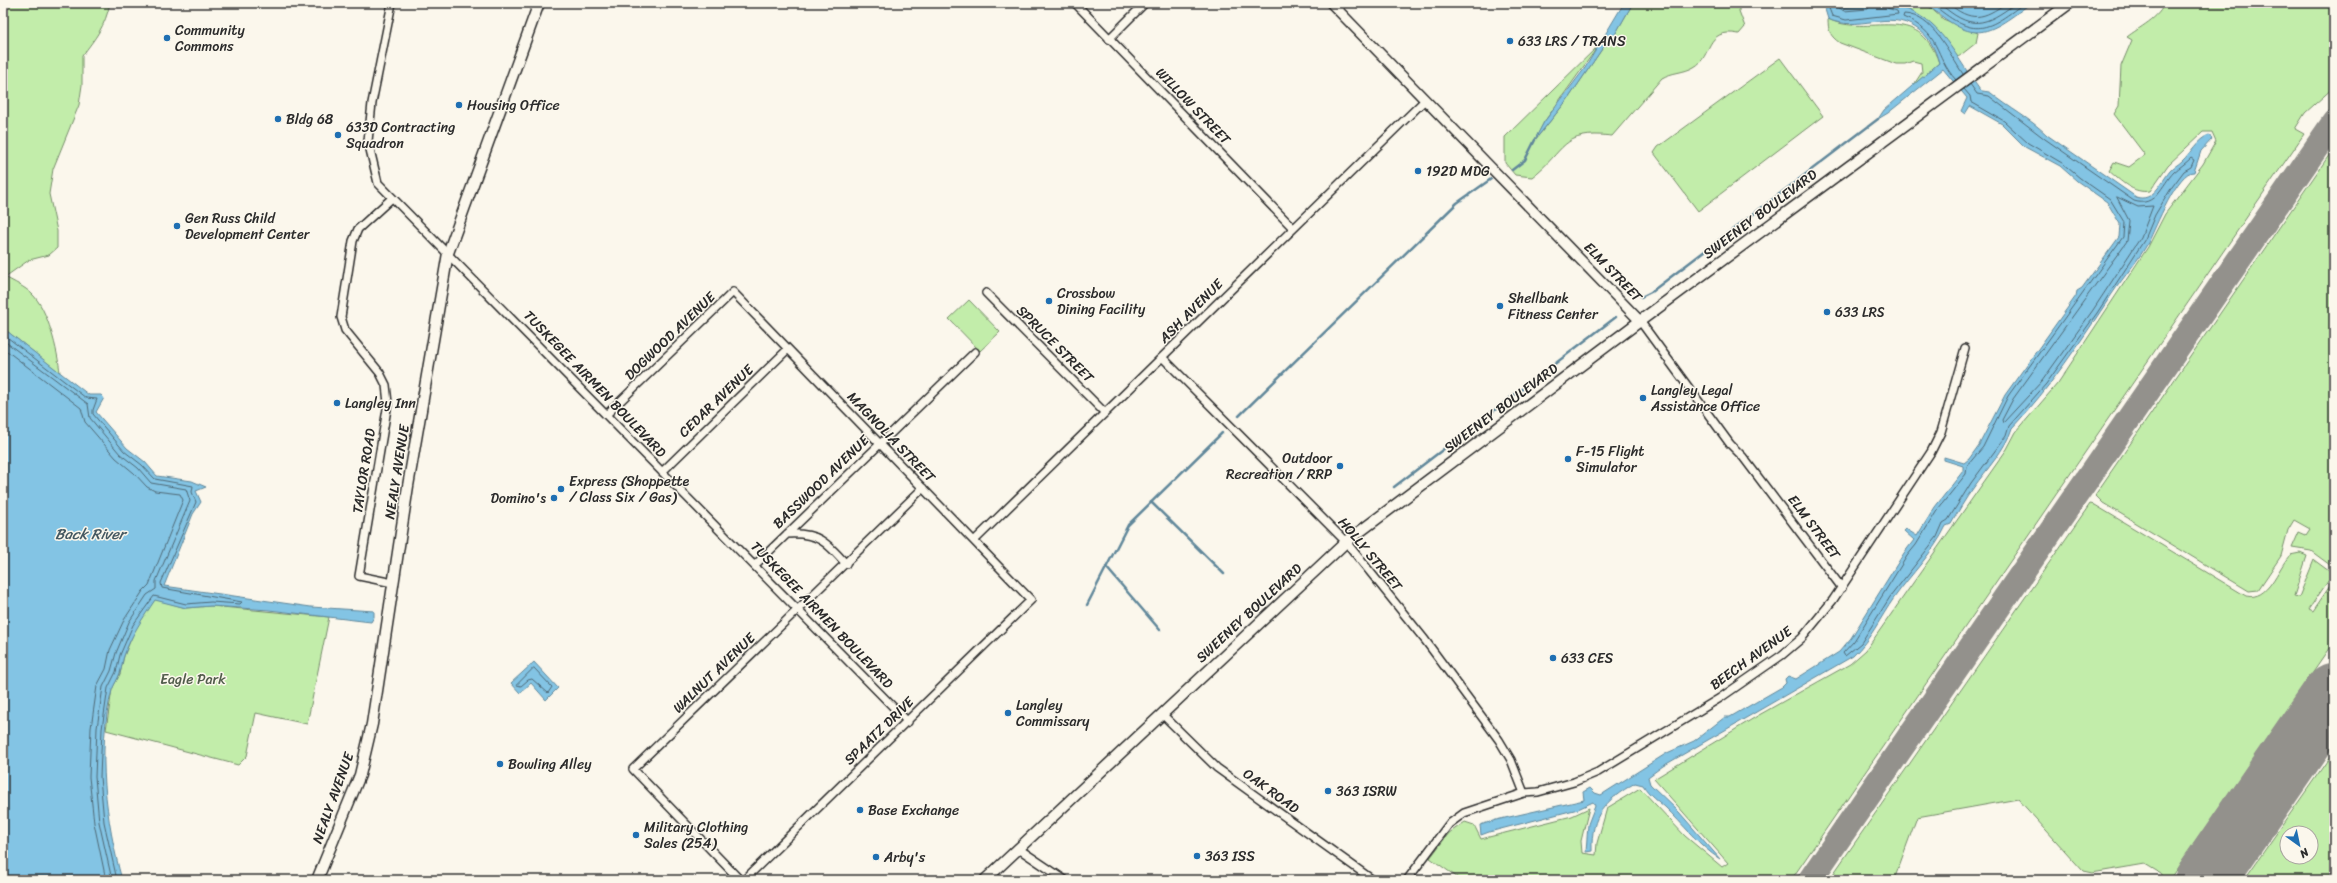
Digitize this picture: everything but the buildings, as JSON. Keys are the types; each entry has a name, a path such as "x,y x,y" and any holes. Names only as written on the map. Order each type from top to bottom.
{"main road":[{"name":"NEALY AVENUE","path":"317,880 360,775 372,724 448,253 539,3"},
{"name":"SWEENEY BOULEVARD","path":"985,880 1346,542 1640,321 2070,3"}],"street":[{"name":"TUSKEGEE AIRMEN BOULEVARD","path":"392,3 372,103 368,141 378,182 392,198 607,414 662,472 908,722"},
{"name":"WILLOW STREET","path":"1075,3 1293,228"},
{"path":"1109,38 1145,3"},
{"name":"ELM STREET","path":"1331,3 1640,321 1730,444 1744,456 1842,588"},
{"name":"ASH AVENUE","path":"975,540 1163,358 1293,228 1425,100"},
{"name":"TAYLOR ROAD","path":"392,198 358,229 353,241 341,317 345,330 380,373 386,385 388,403 359,576 394,583"},
{"name":"DOGWOOD AVENUE","path":"607,414 733,292"},
{"name":"MAGNOLIA STREET","path":"733,292 879,444 975,540 1031,600"},
{"name":"SPRUCE STREET","path":"986,293 1106,413"},
{"name":"BEECH AVENUE","path":"1408,880 1449,824 1464,813 1524,793 1552,788 1598,772 1720,698 1758,673 1802,638 1842,588 1931,452 1940,432 1965,348"},
{"name":"CEDAR AVENUE","path":"662,472 788,349"},
{"name":"BASSWOOD AVENUE","path":"755,565 975,352"},
{"name":"HOLLY STREET","path":"1163,358 1346,542 1425,640 1499,740 1511,760 1524,793"},
{"name":"WALNUT AVENUE","path":"740,880 633,769 924,488"},
{"path":"787,534 804,533 816,536 846,564"},
{"name":"SPAATZ DRIVE","path":"744,880 908,722 1031,600"},
{"name":"OAK ROAD","path":"1162,714 1217,768 1373,880"},
{"path":"1019,849 1065,880"}],"green space":[{"path":"3,3 110,3 103,25 82,56 82,85 79,105 53,169 49,194 57,231 57,248 49,255 29,260 5,277 29,291 38,301 51,331 60,373 3,328"},
{"path":"1633,3 1739,3 1739,11 1745,27 1739,34 1728,33 1720,35 1714,39 1704,57 1694,67 1662,78 1612,136 1582,136 1573,139 1565,144 1543,168 1532,177 1515,175 1505,163 1505,137 1599,45 1544,122 1535,140 1568,99 1602,49 1613,38"},
{"path":"1840,3 1877,3 1844,7"},
{"path":"1883,3 1925,3 1943,19 1978,33 1976,43 1957,58 1950,47 1913,12"},
{"path":"2164,3 2334,3 2334,87 2305,113 2295,129 2304,134 1791,880 1461,880 1430,858 1449,833 1465,822 1474,825 1481,839 1572,816 1589,808 1581,841 1582,853 1596,855 1597,843 1607,808 1640,788 1685,836 1722,867 1728,863 1654,779 1759,715 1850,664 1866,650 2007,449 2016,432 2058,383 2148,247 2165,214 2203,164 2216,141 2212,132 2203,132 2168,165 2150,191 2138,191 2133,189 2109,171 2114,162 2129,167 2145,155 2114,114 2119,106 2121,66 2132,40 2127,37 2154,18"},
{"path":"1828,19 1844,24 1891,25 1905,27 1919,32 1930,44 1939,63 1913,86 1922,72 1921,63 1913,61 1905,64 1896,64 1840,43 1830,33"},
{"path":"1780,58 1823,116 1698,211 1654,153 1658,147"},
{"path":"2334,148 2334,568 2311,551 2292,548 2299,532 2306,535 2310,529 2294,520 2288,530 2281,556 2258,590 2249,591 2103,503 2095,495"},
{"path":"969,300 1000,332 980,351 949,319"},
{"path":"2090,504 2095,505 2246,596 2261,594 2267,589 2290,555 2300,553 2307,556 2294,596 2299,597 2314,560 2333,574 2309,609 2313,611 2334,580 2334,641 2169,880 2164,880 2160,873 2145,864 2092,873 2083,871 2018,799 1917,817 1894,880 1829,880"},
{"name":"Eagle Park","path":"155,599 186,608 211,606 329,617 307,724 256,713 247,756 238,765 106,730 112,689 120,674 124,656 136,627"},
{"path":"2334,751 2334,874 2324,880 2244,880 2279,830 2279,865 2319,865 2319,825 2282,825"}],"water":[{"path":"1624,3 1633,3 1613,38 1602,49 1568,99 1534,141 1544,122 1585,68"},
{"path":"1823,3 1840,3 1844,7 1884,3 1903,8 1918,15 1931,24 1941,34 1980,90 1991,93 2047,135 2136,197 2142,198 2152,194 2160,186 2171,170 2185,158 2194,146 2209,135 2212,139 2201,151 2194,172 2188,174 2181,180 2174,190 2141,255 2117,287 2053,380 2012,428 2001,451 1971,492 1951,524 1946,526 1929,554 1894,598 1870,635 1853,656 1663,766 1648,777 1650,784 1679,812 1720,859 1699,842 1665,807 1650,795 1643,785 1635,783 1615,796 1602,810 1594,827 1592,851 1586,852 1588,824 1595,806 1593,802 1578,809 1481,835 1480,825 1584,800 1583,792 1590,788 1595,793 1601,795 1667,753 1694,741 1725,717 1730,717 1782,687 1786,683 1785,679 1788,676 1796,679 1839,652 1851,638 1904,553 1914,540 1904,531 1906,529 1917,536 1935,507 1963,471 1963,466 1944,460 1944,457 1964,463 1969,459 1979,445 2005,395 2076,296 2077,291 2082,288 2119,237 2120,224 2107,202 2077,181 2060,166 2025,147 2002,124 1970,106 1965,114 1961,111 1967,98 1943,69 1888,113 1878,119 1884,110 1939,63 1936,52 1921,31 1906,23 1884,20 1850,24 1839,23 1828,19"},
{"path":"1925,3 2031,3 2001,24 1989,30 1978,32 1967,31 1955,25"},
{"name":"Back River","path":"3,328 89,395 101,395 104,398 96,412 127,448 145,462 157,476 192,481 206,487 196,491 201,502 193,514 164,586 311,607 374,611 374,617 371,622 269,610 211,606 186,608 155,600 127,648 120,673 112,690 107,713 104,761 105,785 111,834 122,880 3,880"},
{"path":"534,662 558,688 546,700 531,683 520,693 511,683"}],"waterway":[{"path":"1641,297 1651,292 1878,119"},
{"path":"1512,170 1525,160 1535,140"},
{"path":"1239,416 1457,203 1491,179"},
{"path":"1394,487 1616,317"},
{"path":"1087,605 1128,525 1222,433"},
{"path":"1151,502 1224,574"},
{"path":"1106,567 1160,630"}],"taxiway":[{"path":"1810,880 2334,122"}],"runway":[{"path":"2205,880 2334,693"}],"place":[{"name":"Community Commons","path":"167,38"},
{"name":"633 LRS / TRANS","path":"1510,41"},
{"name":"Housing Office","path":"459,105"},
{"name":"Bldg 68","path":"278,119"},
{"name":"633D Contracting Squadron","path":"338,135"},
{"name":"192D MDG","path":"1418,171"},
{"name":"Gen Russ Child Development Center","path":"177,226"},
{"name":"Crossbow Dining Facility","path":"1049,301"},
{"name":"Shellbank Fitness Center","path":"1500,306"},
{"name":"633 LRS","path":"1827,312"},
{"name":"Langley Legal Assistance Office","path":"1643,398"},
{"name":"Langley Inn","path":"337,403"},
{"name":"F-15 Flight Simulator","path":"1568,459"},
{"name":"Outdoor Recreation / RRP","path":"1340,466"},
{"name":"Express (Shoppette / Class Six / Gas)","path":"561,489"},
{"name":"Domino's","path":"554,498"},
{"name":"633 CES","path":"1553,658"},
{"name":"Langley Commissary","path":"1008,713"},
{"name":"Bowling Alley","path":"500,764"},
{"name":"363 ISRW","path":"1328,791"},
{"name":"Base Exchange","path":"860,810"},
{"name":"Military Clothing Sales (254)","path":"636,835"},
{"name":"363 ISS","path":"1197,856"},
{"name":"Arby's","path":"876,857"}]}
